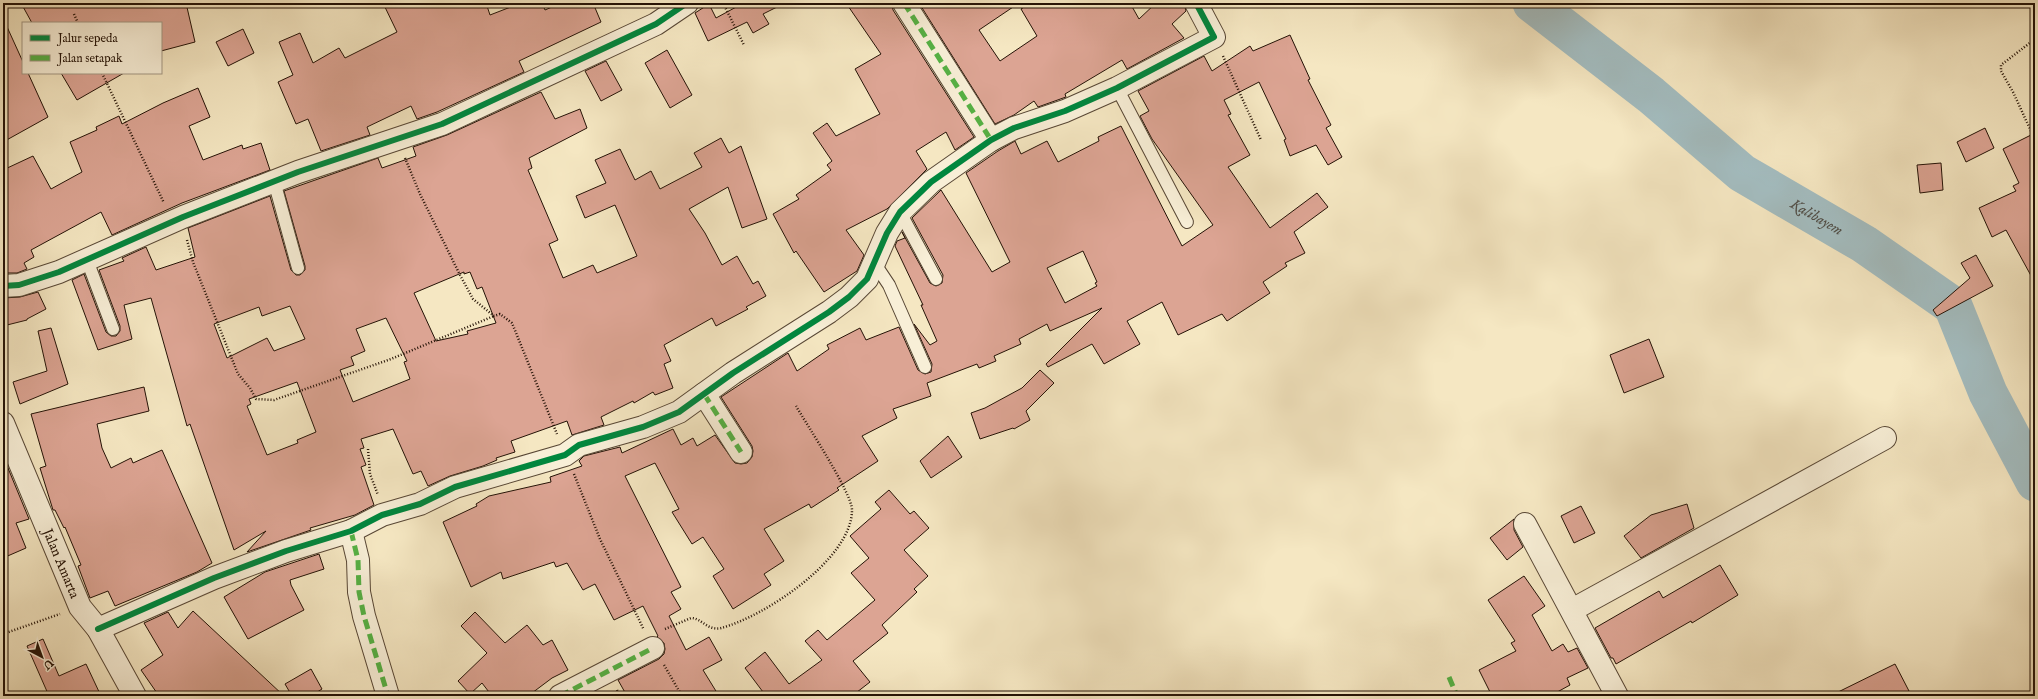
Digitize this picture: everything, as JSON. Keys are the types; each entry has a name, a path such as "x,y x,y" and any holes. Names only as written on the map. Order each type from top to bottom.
{"street":[{"path":"3,286 19,285 59,272 274,181 442,124 565,68 656,24 687,3"},
{"path":"904,3 991,140"},
{"path":"98,629 214,578 286,551 352,531 382,515 420,504 455,487 565,456 578,445 644,427 679,412 849,297 867,279 875,264 887,233 900,212 931,182 991,140 1014,128 1065,111 1117,88 1214,37 1196,3"},
{"path":"704,394 741,452"},
{"name":"Jalan Amarta","path":"3,423 80,607 98,629 135,696"},
{"path":"1572,610 1885,438"},
{"path":"1525,524 1617,696"},
{"path":"352,531 358,560 360,592 364,616 388,696"},
{"path":"560,696 650,642"}],"lane":[{"path":"1117,88 1187,222"},
{"path":"274,181 298,268"},
{"path":"900,212 936,279"},
{"path":"87,260 113,329"},
{"path":"875,264 889,285 925,367"}],"path":[{"path":"723,3 744,45"},
{"path":"74,14 78,22"},
{"path":"1214,37 1261,140"},
{"path":"2031,131 2014,92 2001,72 2001,65 2035,39"},
{"path":"103,74 179,220 207,298 238,374 247,384 256,399 274,400 391,360 500,314 512,323 565,456 580,486 600,539 650,642 682,696"},
{"path":"398,140 420,194 473,299 494,316"},
{"path":"650,642 691,618 695,618 708,628 719,628 738,622 805,583 831,557 848,532 852,509 848,493 796,406"},
{"path":"368,449 370,474 376,488 382,515"},
{"path":"3,634 80,607"}],"building":[{"path":"21,3 186,3 195,42 162,51 162,22 31,22"},
{"path":"383,3 486,3 490,15 521,3 542,3 545,10 561,3 593,3 601,22 519,61 524,72 437,112 417,119 411,106 367,127 370,135 321,151 308,119 296,124 278,82 293,75 279,42 300,33 313,63 339,48 345,58 397,32"},
{"path":"737,3 785,3 763,14 769,24 753,33 747,22 708,41 695,13 709,4 716,18 738,6"},
{"path":"846,3 892,3 893,10 974,137 955,150 946,132 916,151 927,169 887,209 846,230 864,255 857,271 824,292 796,251 794,253 773,214 799,199 796,195 831,170 827,165 832,161 813,133 827,123 836,136 880,114 855,69 881,54"},
{"path":"919,3 1019,3 979,30 1000,61 1037,36 1021,9 1031,3 1130,3 1139,19 1156,3 1184,3 1186,11 1172,24 1184,38 1127,69 1122,60 1065,94 1066,97 1038,107 1034,101 1014,115 995,124"},
{"path":"3,18 22,60 22,74 28,74 48,117 3,142"},
{"path":"243,29 254,53 228,66 216,42"},
{"path":"1290,35 1310,79 1308,80 1331,125 1326,128 1342,157 1328,165 1316,145 1290,156 1284,140 1286,139 1259,82 1224,100 1231,114 1228,115 1250,155 1228,167 1270,228 1317,193 1328,207 1294,232 1305,253 1285,263 1287,266 1263,282 1270,293 1227,321 1222,314 1178,335 1162,302 1127,321 1140,344 1104,364 1092,344 1048,367 1046,364 1102,308 1050,331 1047,324 1019,339 1021,344 994,356 996,361 979,368 977,364 927,383 931,396 893,409 897,418 862,436 878,461 837,488 839,490 811,508 809,504 764,529 784,561 764,574 771,585 733,609 713,576 724,569 703,537 692,544 672,512 679,509 655,463 625,476 681,587 671,592 681,609 669,616 686,650 709,637 722,660 703,670 719,696 627,696 618,680 659,659 664,654 664,643 657,637 658,636 643,606 614,620 595,584 583,590 567,563 556,567 554,562 503,579 501,572 471,587 443,522 477,506 476,504 489,496 551,482 550,477 582,466 579,461 584,456 620,447 622,453 673,429 681,445 693,438 697,446 715,435 735,463 747,463 752,457 752,446 721,397 788,353 797,371 829,349 827,345 860,328 866,340 899,327 918,370 925,374 931,372 932,364 914,324 930,345 937,341 921,305 923,305 895,246 897,241 905,238 902,232 930,283 936,286 942,283 943,275 912,218 941,190 992,272 1010,262 966,173 1015,141 1021,154 1047,141 1058,162 1099,141 1098,137 1121,126 1182,246 1213,225 1152,139 1140,116 1149,111 1138,91 1204,56 1212,71 1250,46 1253,51","holes":["1083,251 1097,282 1095,283 1097,286 1065,303 1047,268"]},
{"path":"667,50 692,95 670,108 645,63"},
{"path":"606,61 622,90 601,101 585,71"},
{"path":"62,74 122,74 77,100"},
{"path":"198,88 210,117 189,126 203,160 242,145 243,149 261,143 270,170 182,203 112,235 101,212 31,250 34,257 24,263 27,269 17,273 3,273 3,170 33,156 51,189 82,172 70,142 97,130 96,127 119,116 122,124 163,103"},
{"path":"541,92 555,119 580,109 587,128 529,158 532,168 528,170 558,240 549,244 563,278 593,265 597,273 637,256 615,205 585,218 576,196 606,183 595,160 620,149 635,180 651,171 660,189 702,167 694,153 721,138 729,153 741,146 767,219 742,228 728,187 689,209 705,233 722,265 737,256 753,284 758,281 766,296 746,307 748,309 716,326 712,318 664,345 671,361 664,364 673,388 655,395 653,392 634,403 633,401 601,417 604,425 572,435 567,421 511,441 515,452 496,458 497,460 483,466 450,476 428,486 421,471 413,474 393,429 361,439 364,448 360,449 366,465 361,467 374,505 355,515 310,528 311,530 247,552 266,531 234,550 190,424 187,426 151,298 124,305 132,339 98,350 72,280 84,274 106,332 111,336 116,336 120,331 120,326 99,270 124,261 122,258 146,247 156,270 195,257 188,228 270,196 291,270 296,275 300,275 305,270 305,266 284,191 378,158 382,168 416,156 413,147 447,135","holes":["464,272 464,274 470,272 477,289 482,287 496,323 467,331 468,334 436,341 414,293","290,306 305,339 274,351 267,338 227,358 214,324 259,307 262,316","386,318 407,361 404,362 410,379 353,402 340,370 354,365 351,357 365,351 356,329","297,382 316,432 297,440 298,443 267,455 247,406 251,404 249,399"]},
{"path":"1985,128 1994,148 1966,162 1957,142"},
{"path":"2035,133 2035,283 2006,230 1992,237 1979,208 2016,191 2013,186 2019,183 2003,149"},
{"path":"1941,163 1943,190 1920,193 1917,165"},
{"path":"1976,255 1993,286 1937,316 1933,310 1970,278 1961,263"},
{"path":"38,292 46,309 27,320 3,326 3,298 20,297"},
{"path":"51,328 68,384 20,404 13,382 47,371 38,331"},
{"path":"1649,339 1664,377 1624,393 1610,355"},
{"path":"1040,370 1054,383 1026,411 1030,420 1014,429 1013,428 980,439 971,413 985,408 1022,388"},
{"path":"144,387 149,411 97,424 102,448 111,468 131,458 133,463 162,450 212,563 197,572 115,606 108,591 90,598 78,566 81,565 65,527 64,528 55,510 53,510 40,468 46,466 31,414"},
{"path":"948,436 962,457 931,478 920,461"},
{"path":"3,456 29,519 16,523 26,548 3,558"},
{"path":"889,490 910,514 914,511 929,528 904,550 928,576 914,589 917,592 882,625 888,633 853,661 870,682 852,696 766,696 745,668 765,652 789,684 822,660 805,641 818,630 827,640 875,600 851,573 869,558 850,536 881,509 875,502"},
{"path":"1687,504 1694,528 1641,558 1624,536 1651,515"},
{"path":"1581,506 1595,533 1574,543 1561,516"},
{"path":"1514,519 1514,530 1523,547 1507,560 1490,538"},
{"path":"319,554 324,569 290,580 291,585 304,610 248,639 224,597 265,572"},
{"path":"1720,565 1738,595 1692,623 1691,621 1616,664 1613,658 1611,658 1595,628 1659,591 1663,598"},
{"path":"1524,576 1545,606 1532,615 1552,651 1563,644 1568,652 1577,648 1588,668 1567,678 1570,685 1550,696 1492,696 1479,670 1516,651 1511,643 1515,641 1488,600"},
{"path":"193,611 284,696 159,696 141,670 163,655 144,623 168,612 178,628"},
{"path":"475,612 505,643 527,625 543,645 552,640 568,670 552,678 528,696 492,696 482,683 470,694 458,681 487,653 461,626"},
{"path":"43,639 59,676 86,664 101,696 49,696 27,646"},
{"path":"1895,664 1909,691 1900,696 1830,696"},
{"path":"311,669 322,689 311,696 292,696 285,684"}],"waterway":[{"name":"Kalibayem","path":"1532,3 1651,95 1742,173 1864,244 1953,306 1988,393 2035,482"}],"marked path":[{"path":"904,3 991,140"},
{"path":"704,394 741,452"},
{"path":"351,531 358,560 359,592 364,616 388,696"},
{"path":"560,696 653,648"},
{"path":"1449,677 1457,696"}],"cycle path":[{"path":"3,286 19,285 59,272 183,217 298,172 442,124 656,24 687,3"},
{"path":"98,629 214,578 286,551 351,531 382,515 420,504 455,487 565,455 579,445 643,427 679,412 733,373 829,312 849,297 867,279 887,233 900,212 931,182 991,140 1014,128 1065,111 1117,88 1214,37 1196,3"}]}
